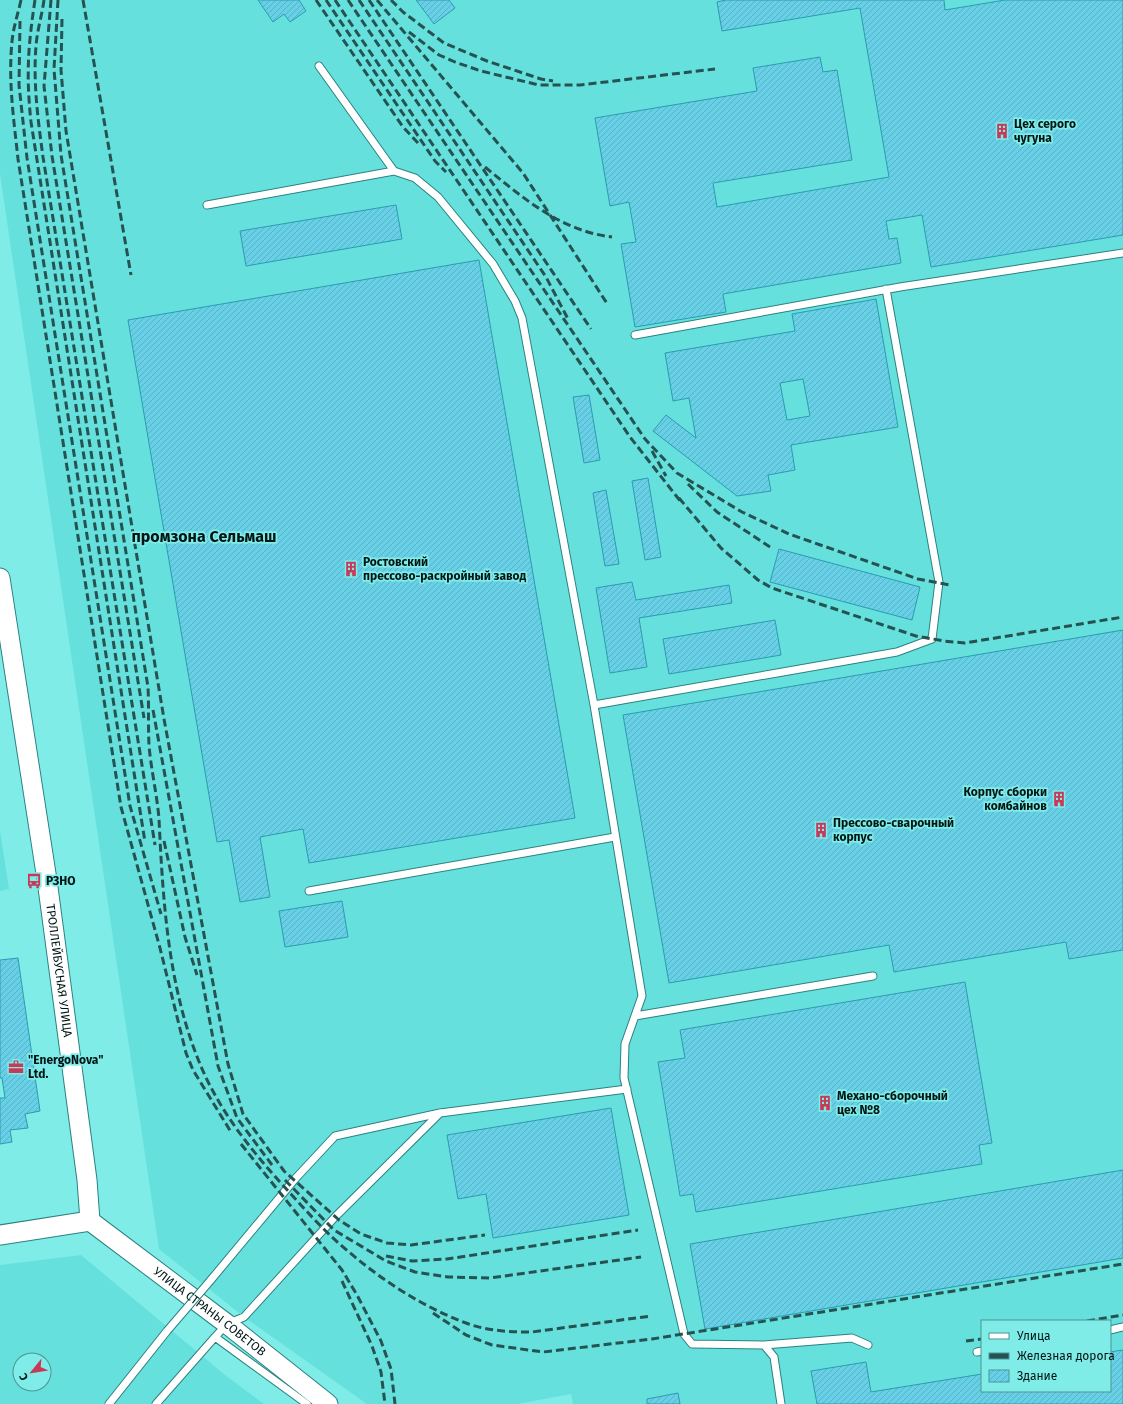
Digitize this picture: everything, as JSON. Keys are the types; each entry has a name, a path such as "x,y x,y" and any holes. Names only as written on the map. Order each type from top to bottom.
{"main road":[{"name":"ТРОЛЛЕЙБУСНАЯ УЛИЦА","path":"0,578 47,880 87,1180 90,1221"},
{"path":"0,1235 90,1221"},
{"name":"УЛИЦА СТРАНЫ СОВЕТОВ","path":"90,1221 221,1331 328,1404"}],"lane":[{"path":"319,66 394,171"},
{"path":"207,205 394,171 415,178 438,197 493,264 515,301 522,318 594,705 642,996 625,1044 624,1078 684,1334 692,1344 764,1345 852,1338 868,1345"},
{"path":"635,335 886,290 1123,253"},
{"path":"594,705 897,652 932,639 939,582 886,290"},
{"path":"309,891 615,837"},
{"path":"635,1016 873,976"},
{"path":"109,1404 167,1331 295,1179 335,1136 440,1113 627,1088"},
{"path":"156,1404 221,1331 244,1317 335,1217 440,1113"},
{"path":"1111,1330 1123,1327"},
{"path":"221,1331 307,1404"},
{"path":"764,1345 774,1357 781,1404"}],"shaded area":[{"path":"0,0 1123,0 1123,1404 573,1404 571,1394 517,1404 367,1404 244,1317 159,1249 0,174"},
{"path":"0,831 9,889 0,891"},
{"path":"81,1255 225,1375 264,1404 0,1404 0,1265"}],"building":[{"path":"258,0 299,0 306,11 290,22 284,14 273,22"},
{"path":"416,0 449,0 455,8 434,24"},
{"path":"726,0 944,0 945,10 1005,0 1123,0 1123,235 931,267 922,215 886,221 889,239 897,238 901,263 723,294 726,312 635,327 621,244 636,242 629,202 610,206 595,118 757,91 753,68 820,57 823,72 837,70 852,160 713,183 717,207 889,177 860,8 722,31 717,2"},
{"path":"396,205 402,239 246,266 240,231"},
{"name":"Ростовский прессово-раскройный завод","path":"479,260 575,818 309,863 303,829 260,837 270,897 240,902 229,840 217,842 128,320"},
{"path":"876,299 898,427 791,445 795,470 768,475 771,491 737,496 653,431 666,415 696,438 689,398 673,401 665,353 795,331 792,314","holes":["803,379 810,416 787,420 780,383"]},
{"path":"589,395 600,460 584,463 573,397"},
{"path":"648,478 661,557 645,560 632,481"},
{"path":"606,490 619,564 605,566 593,493"},
{"path":"779,549 920,587 912,620 770,582"},
{"path":"632,582 636,600 729,585 732,603 639,618 647,667 610,673 596,588"},
{"path":"775,620 781,655 669,674 663,639"},
{"name":"Прессово-сварочный корпус","path":"1123,630 1123,950 1069,959 1066,942 894,972 889,945 669,983 623,715"},
{"path":"342,901 348,937 285,947 279,911"},
{"path":"18,958 40,1111 25,1114 28,1128 10,1130 12,1142 0,1144 0,1098 5,1098 2,1078 0,1078 0,960"},
{"name":"Механо-сборочный цех №8","path":"965,982 992,1143 979,1145 982,1164 696,1212 693,1194 680,1196 658,1062 685,1058 680,1030"},
{"path":"611,1108 629,1215 493,1238 486,1194 458,1199 447,1135"},
{"path":"1123,1170 1123,1258 705,1329 690,1244"},
{"path":"1123,1350 1123,1404 817,1404 811,1371 866,1362 871,1392 981,1374 981,1392 1111,1392 1111,1352"},
{"path":"678,1393 680,1404 647,1404 647,1399"}],"railway":[{"path":"21,0 13,32 11,57 12,101 18,159 121,807 160,948 186,1053 193,1070 231,1132"},
{"path":"35,0 28,61 31,122 145,842"},
{"path":"44,0 35,60 36,102 41,143 155,845"},
{"path":"51,0 44,86 52,156 144,718"},
{"path":"58,0 54,69 61,155 148,687 149,745 159,819 165,913 169,944 174,975 189,1035 208,1082 239,1133 264,1164 318,1224 362,1263 404,1292 434,1309 450,1317 482,1328 532,1332 651,1316"},
{"path":"83,0 131,275"},
{"path":"316,0 403,127 418,143"},
{"path":"326,0 435,161 446,172"},
{"path":"335,0 630,437 681,502"},
{"path":"348,0 645,439 677,473 742,512 789,534 918,579 950,585"},
{"path":"359,0 546,277 568,319"},
{"path":"369,0 591,329"},
{"path":"377,0 523,173 608,305"},
{"path":"391,0 403,12 444,43 487,61 541,79 553,81"},
{"path":"62,19 61,70 66,131 164,719 228,1064 243,1114 284,1171 339,1220 361,1234 387,1243 411,1245 485,1235"},
{"path":"20,21 19,85 27,158 130,806 161,914"},
{"path":"409,32 439,55 455,62 481,71 539,85 580,85 715,69"},
{"path":"485,167 528,201 559,220 593,234 612,237"},
{"path":"652,451 666,476"},
{"path":"688,484 717,512 770,547"},
{"path":"679,498 721,548 758,580 772,588 916,636 965,643 1123,617"},
{"path":"153,710 218,1066 237,1118 272,1165"},
{"path":"164,841 185,937 197,975"},
{"path":"241,1144 342,1270 357,1295 381,1341 391,1369 395,1404"},
{"path":"285,1180 334,1230 386,1261 415,1272 448,1277 490,1278 641,1257"},
{"path":"386,1256 412,1261 447,1259 638,1230"},
{"path":"433,1313 466,1335 492,1345 543,1352 652,1339 1123,1264"},
{"path":"342,1281 372,1346 381,1372 385,1404"},
{"path":"1093,1320 1123,1315"},
{"path":"966,1341 981,1339"}],"place":[{"name":"Цех серого чугуна","path":"1002,131"},
{"name":"Ростовский прессово-раскройный завод","path":"351,569"},
{"name":"Корпус сборки комбайнов","path":"1059,799"},
{"name":"Прессово-сварочный корпус","path":"821,830"},
{"name":"РЗНО","path":"34,881"},
{"name":"\"EnergoNova\" Ltd.","path":"16,1067"},
{"name":"Механо-сборочный цех №8","path":"825,1103"}],"district":[{"name":"промзона Сельмаш","path":"204,536"}]}
